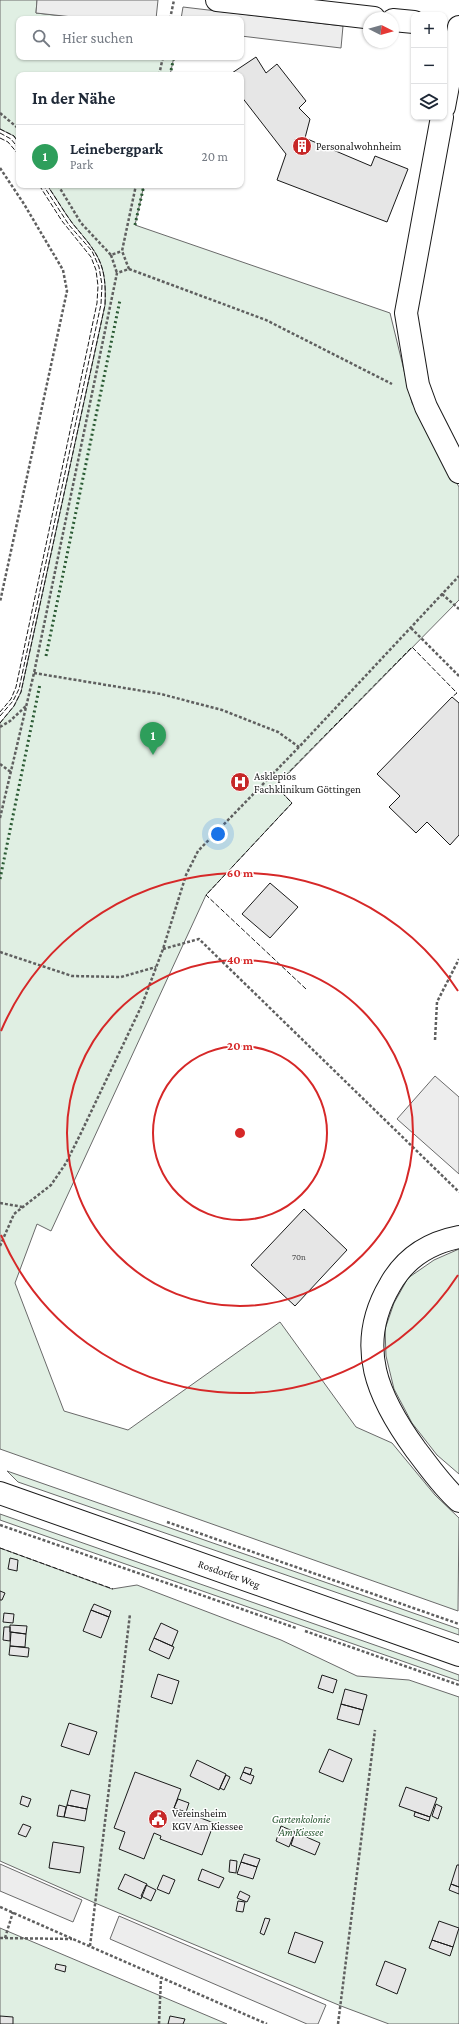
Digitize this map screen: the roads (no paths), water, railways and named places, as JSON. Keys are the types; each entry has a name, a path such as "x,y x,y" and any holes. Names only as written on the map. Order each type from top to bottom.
{"street":[{"path":"217,0 363,17"},
{"path":"399,21 411,22"},
{"path":"447,26 459,27 447,91"},
{"path":"441,120 406,313 418,385 426,407 459,472"},
{"path":"459,1236 444,1239 423,1250 410,1258 399,1270 383,1296 374,1318 372,1341 373,1363 381,1390 396,1423 442,1486 459,1501"},
{"name":"Rosdorfer Weg","path":"0,1493 459,1655"}],"place":[{"name":"Personalwohnheim","path":"302,146"},
{"name":"Leinebergpark","path":"153,755"},
{"name":"Asklepios Fachklinikum Göttingen","path":"240,782"},
{"name":"Vereinsheim KGV Am Kiessee","path":"158,1819"}],"park label":[{"name":"Gartenkolonie Am Kiessee","path":"301,1825"}]}
